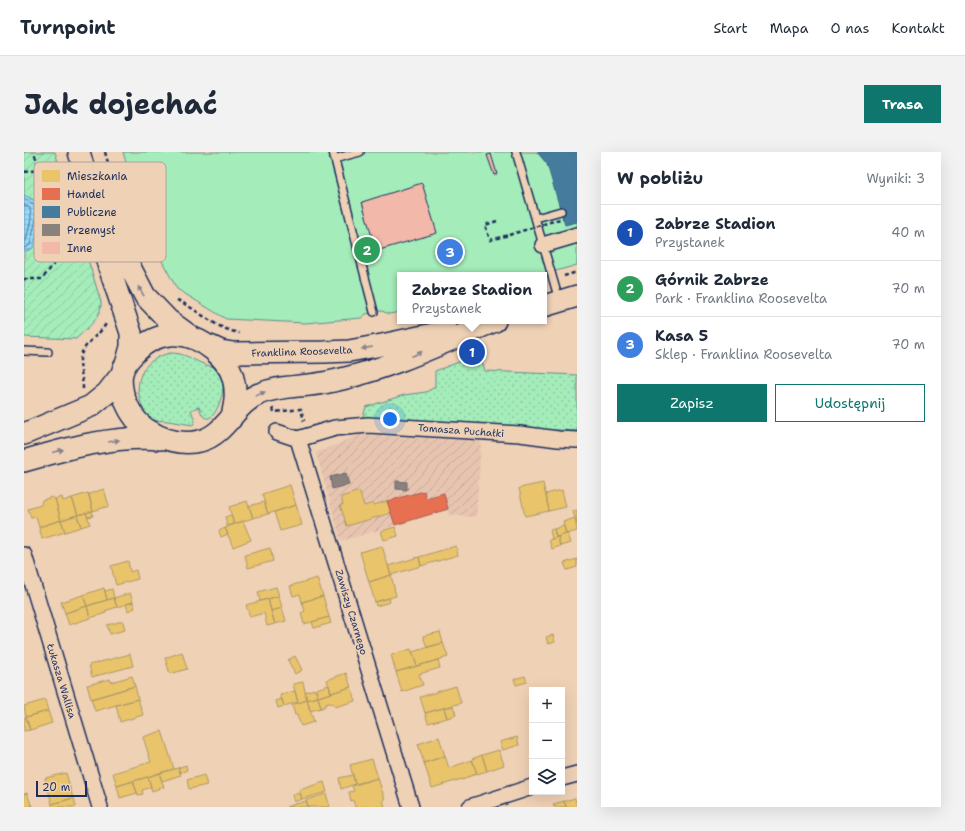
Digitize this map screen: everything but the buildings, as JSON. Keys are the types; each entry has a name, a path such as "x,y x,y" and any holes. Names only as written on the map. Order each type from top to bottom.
{"street":[{"path":"79,152 82,162"},
{"path":"543,245 577,235"},
{"path":"108,262 131,333 131,347 124,368 122,387 124,398 136,420 144,428 154,434 168,439"},
{"path":"127,262 144,296 168,320 222,357 229,367 234,378 235,393 232,419"},
{"name":"Franklina Roosevelta","path":"198,341 220,351 240,354 349,351 382,346 478,324"},
{"path":"24,461 70,448 136,438 168,439 188,442 200,441 218,433 248,400 258,394 276,389 334,380 380,368 403,360 488,324"},
{"path":"24,434 91,406 108,393 124,368 145,344 155,338 177,335 198,341"},
{"name":"Tomasza Puchałki","path":"298,439 335,428 368,425 512,433 577,440"},
{"path":"278,432 298,439"},
{"name":"Zawiszy Czarnego","path":"298,439 411,807"},
{"name":"Łukasza Wallisa","path":"24,555 100,807"},
{"path":"565,777 577,774"},
{"path":"470,807 529,789"}],"lane":[{"path":"360,152 334,155 374,312"},
{"path":"516,152 560,301"},
{"path":"536,218 561,211"},
{"path":"24,351 48,352"}],"path":[{"path":"34,152 37,162"},
{"path":"24,172 34,171"},
{"path":"497,221 485,225 490,240 563,218"},
{"path":"24,279 42,279 56,262"},
{"path":"151,303 162,298 174,299 186,304 218,326 242,334"},
{"path":"83,391 80,360 82,352 104,328 109,320 126,314"},
{"path":"272,407 274,412 301,409 305,421 300,423 298,439"}],"shaded area":[{"path":"359,435 481,441 476,517 448,515 448,510 341,541 316,453"}],"green space":[{"path":"24,152 55,152 58,162 34,162 34,262 89,262 101,302 101,308 89,327 76,339 24,337"},
{"path":"123,152 577,152 577,265 547,274 547,272 397,272 397,313 389,314 382,311 366,314 361,318 305,323 226,319 177,289 162,262 166,262 166,162 126,162"},
{"path":"170,353 180,354 206,365 218,367 223,390 218,408 211,417 207,418 203,416 199,407 191,410 195,421 193,425 150,420 140,399 138,389 139,379 149,363 158,357"},
{"path":"480,354 485,371 577,375 577,431 362,420 366,407 404,395 426,392 435,387 435,371"}],"water":[{"path":"24,195 34,200 34,244 33,248 24,252"}],"place":[{"name":"Górnik Zabrze","path":"367,250"},
{"name":"Kasa 5","path":"450,252"},
{"name":"Zabrze Stadion","path":"472,352"}]}
